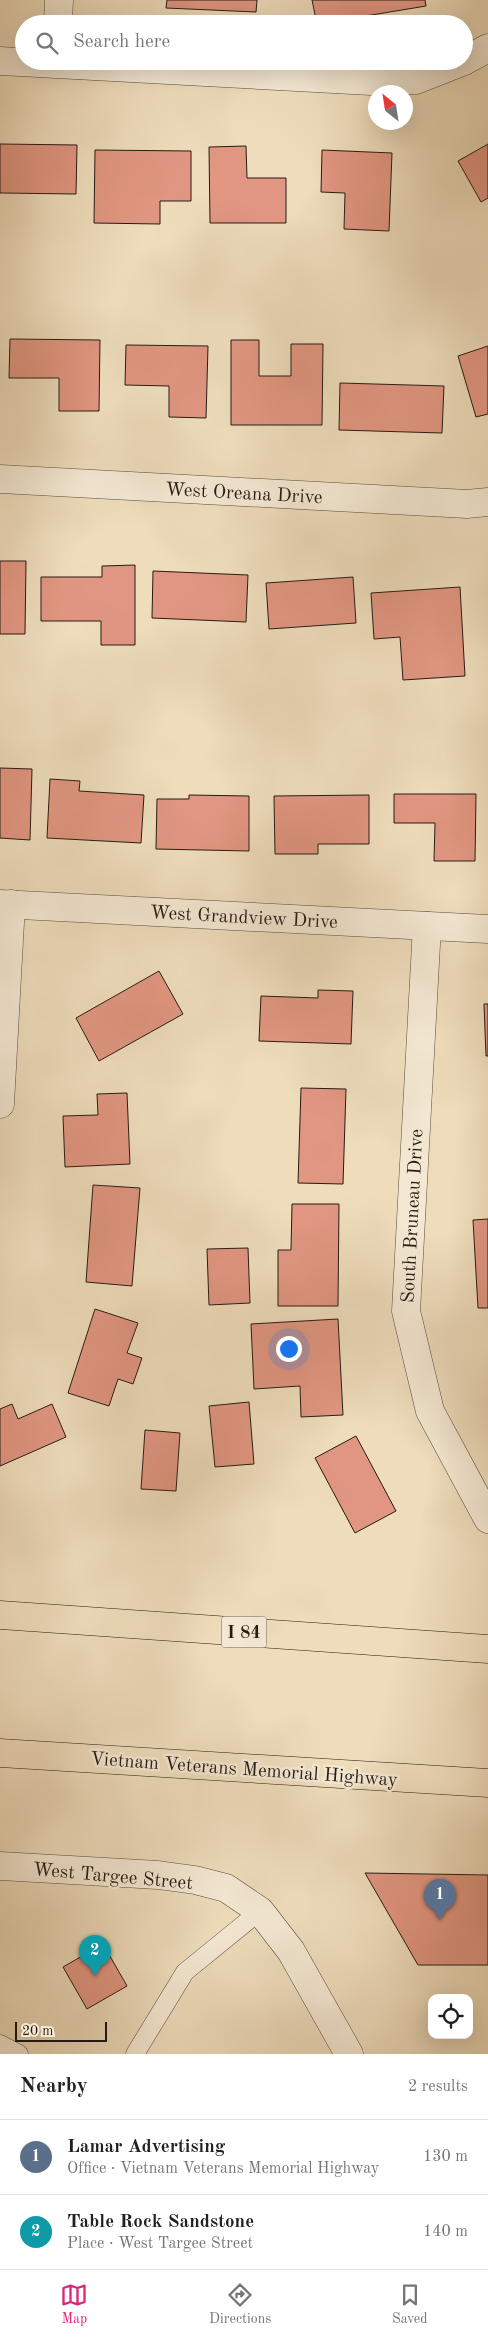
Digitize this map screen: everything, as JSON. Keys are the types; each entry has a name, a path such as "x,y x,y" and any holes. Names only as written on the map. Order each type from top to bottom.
{"highway":[{"name":"I 84","path":"0,1615 488,1649"},
{"name":"Vietnam Veterans Memorial Highway","path":"0,1753 488,1783"}],"street":[{"path":"58,15 59,0"},
{"path":"473,56 488,48"},
{"path":"0,61 15,62"},
{"path":"178,70 371,81 416,80 441,70"},
{"name":"West Oreana Drive","path":"0,479 466,504 488,502"},
{"path":"0,1104 5,904"},
{"name":"West Grandview Drive","path":"5,904 488,929"},
{"name":"South Bruneau Drive","path":"427,926 406,1311 430,1411 488,1519"},
{"name":"West Targee Street","path":"0,1866 158,1875 196,1880 226,1888 260,1911 291,1951 349,2054"}],"lane":[{"path":"135,2054 186,1972 260,1911"},
{"path":"0,2044 19,2054"}],"building":[{"path":"167,0 257,0 256,12 166,8"},
{"path":"312,0 425,0 426,6 372,15 315,15"},
{"path":"0,144 77,145 76,194 0,193"},
{"path":"488,144 488,198 481,202 458,161"},
{"path":"246,146 247,178 286,178 286,223 210,223 209,147"},
{"path":"95,150 191,151 191,201 160,201 160,224 94,223"},
{"path":"322,150 392,153 389,231 344,229 345,193 321,192"},
{"path":"10,339 100,340 99,411 59,411 59,378 9,378"},
{"path":"231,340 259,340 259,376 291,376 291,344 323,344 322,425 231,425"},
{"path":"126,345 208,346 206,418 169,417 169,386 125,385"},
{"path":"488,346 488,414 476,417 458,356"},
{"path":"340,383 444,386 442,433 339,430"},
{"path":"0,561 26,561 25,634 0,634"},
{"path":"135,565 135,645 101,645 101,621 41,621 41,577 102,577 102,566"},
{"path":"153,571 248,575 246,622 152,618"},
{"path":"353,577 356,623 269,629 266,583"},
{"path":"460,587 465,676 403,680 400,637 374,639 371,593"},
{"path":"0,768 32,769 30,840 0,838"},
{"path":"50,779 80,781 79,791 144,795 141,843 47,838"},
{"path":"394,794 476,794 475,861 434,861 435,823 394,823"},
{"path":"189,795 249,796 249,851 156,849 157,799 189,799"},
{"path":"369,795 369,844 318,844 318,854 275,854 274,796"},
{"path":"159,971 183,1014 99,1061 76,1018"},
{"path":"318,990 353,991 351,1044 259,1041 261,996 318,998"},
{"path":"484,1004 488,1004 488,1056 486,1056"},
{"path":"301,1088 346,1089 343,1184 298,1183"},
{"path":"127,1093 130,1164 65,1167 63,1116 98,1115 97,1094"},
{"path":"93,1185 140,1188 132,1286 86,1282"},
{"path":"292,1204 339,1204 338,1306 278,1306 278,1250 291,1250"},
{"path":"488,1219 488,1308 478,1308 473,1220"},
{"path":"248,1248 250,1303 209,1305 207,1249"},
{"path":"95,1309 138,1323 127,1353 142,1358 133,1384 118,1379 109,1406 68,1393"},
{"path":"338,1319 343,1415 301,1417 300,1386 254,1389 251,1324"},
{"path":"249,1402 254,1464 215,1467 209,1406"},
{"path":"12,1404 18,1419 52,1404 66,1437 0,1466 0,1409"},
{"path":"145,1430 180,1433 176,1491 141,1489"},
{"path":"356,1436 396,1511 355,1533 315,1458"},
{"path":"365,1873 488,1875 488,1965 418,1965"},
{"path":"103,1944 127,1986 87,2009 63,1967"}],"place":[{"name":"Lamar Advertising","path":"440,1920"},
{"name":"Table Rock Sandstone","path":"95,1976"}]}
